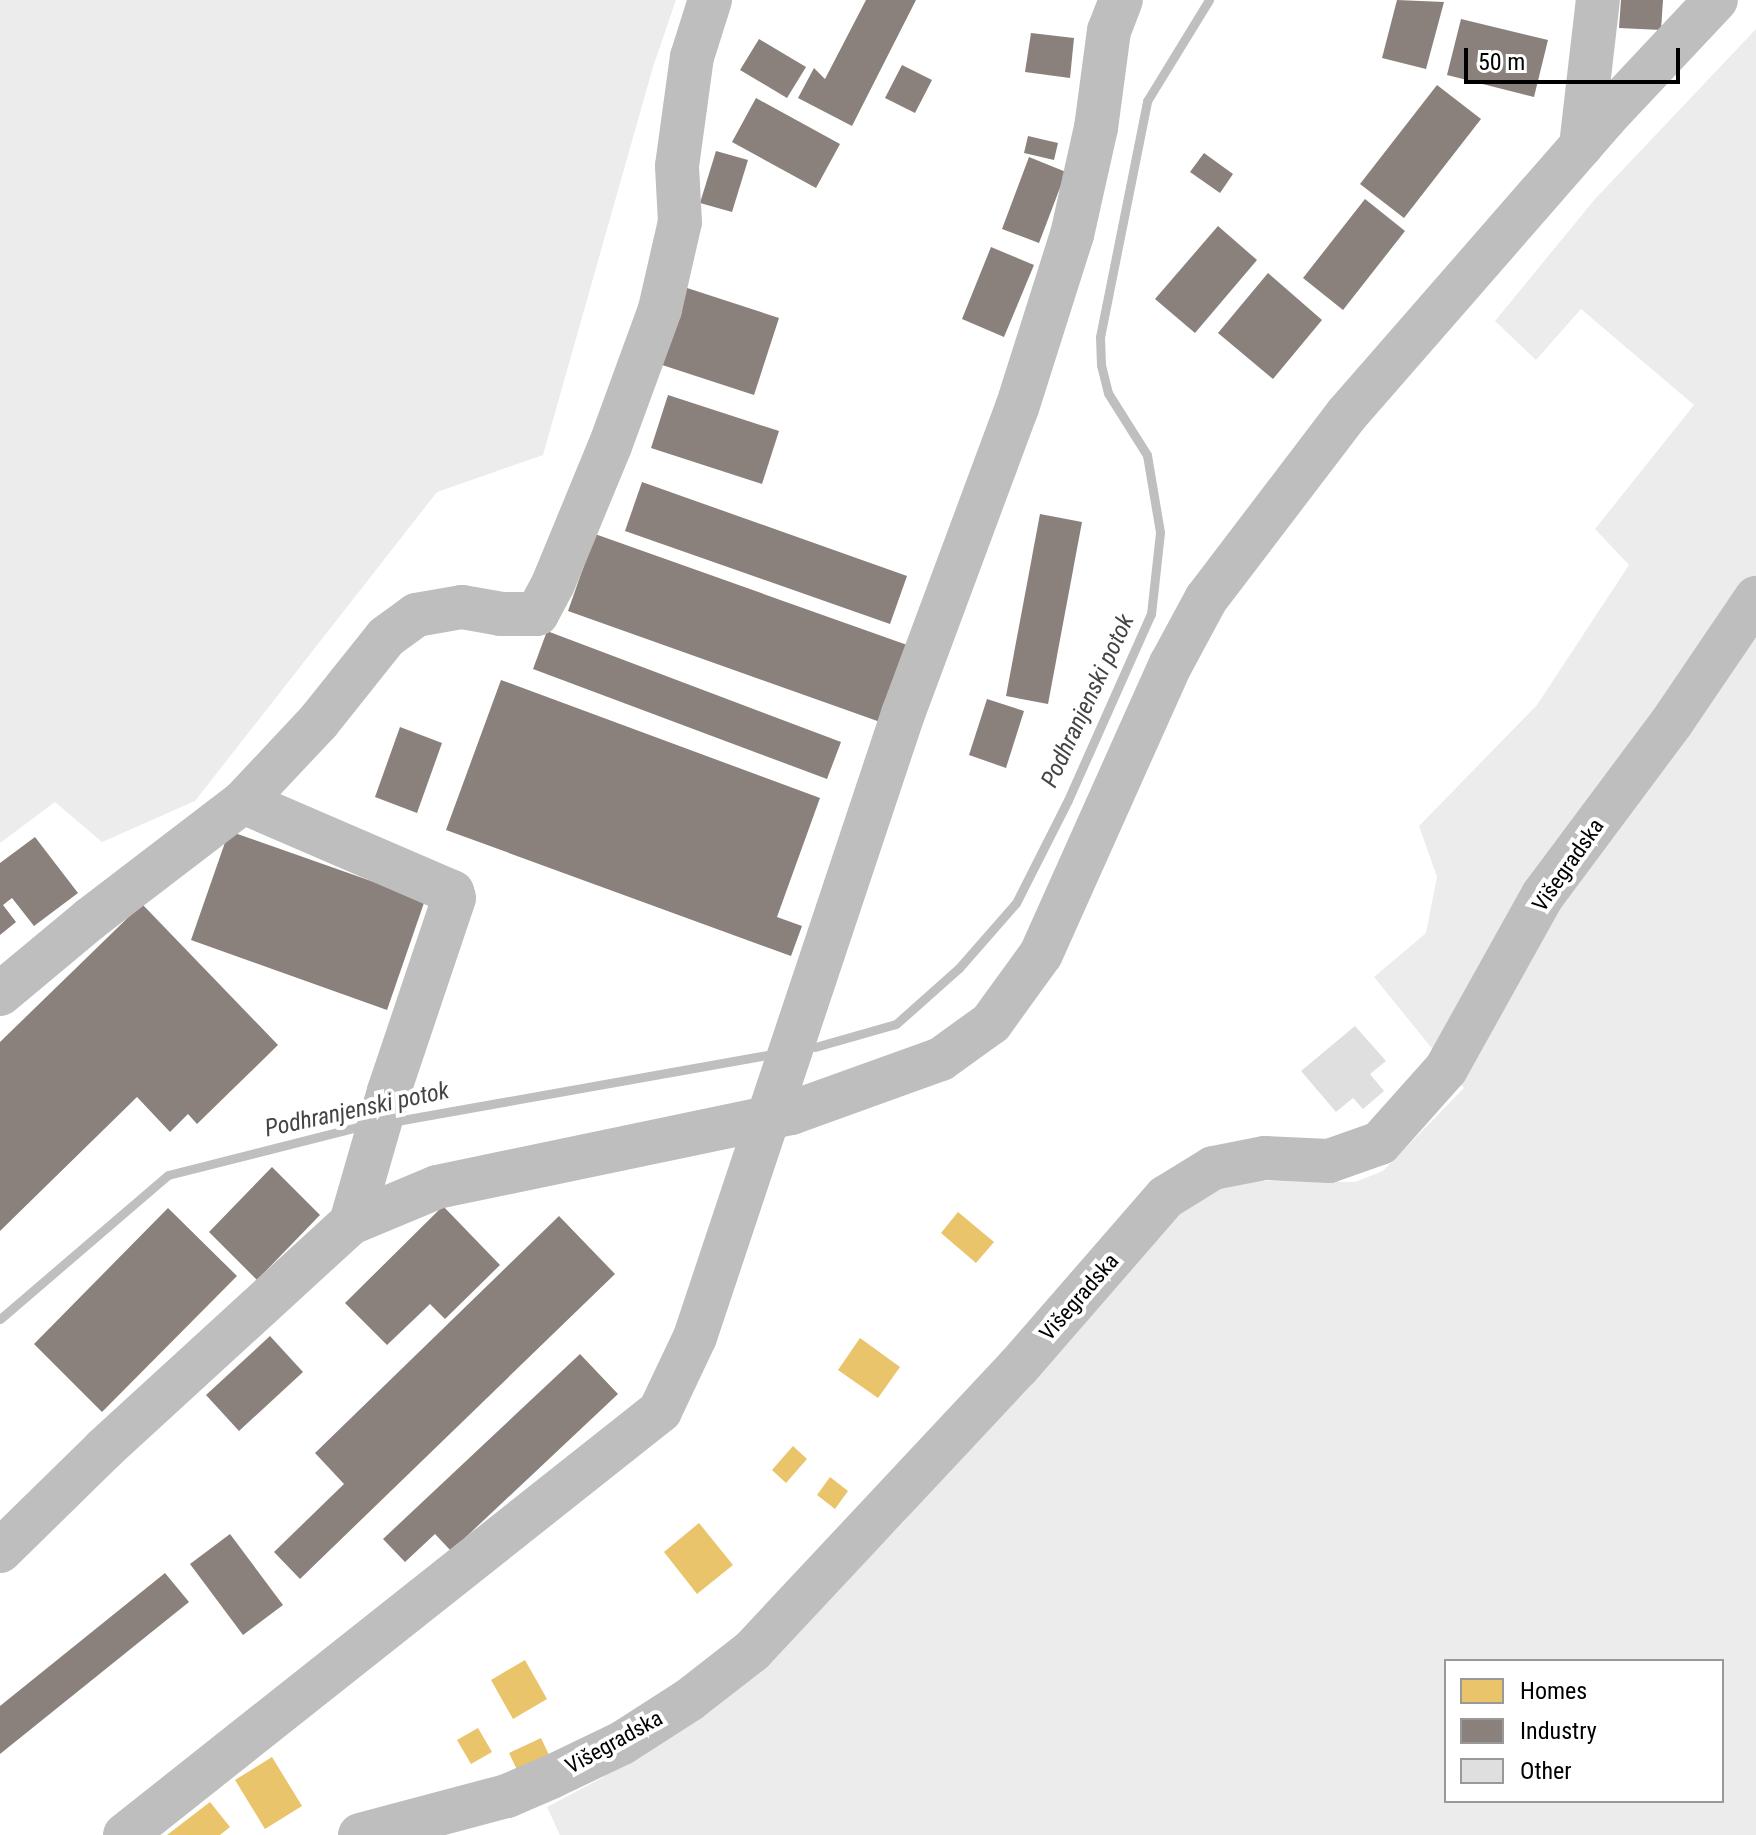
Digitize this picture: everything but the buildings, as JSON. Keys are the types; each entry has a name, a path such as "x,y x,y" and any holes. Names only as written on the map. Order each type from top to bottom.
{"street":[{"path":"0,994 90,919 243,802 319,721 386,637 416,615 462,607 500,614 537,614 553,584 604,459 660,309 680,222 677,166 692,57 710,0"},
{"path":"125,1835 660,1411 695,1337 903,714 1017,408 1067,249 1096,128 1109,31 1121,0"},
{"path":"1581,146 1598,0"},
{"path":"0,1551 104,1449 351,1223 437,1187 768,1115 791,1113 941,1059 991,1023 1041,954 1164,678 1206,599 1347,414 1581,146 1716,0"},
{"path":"1699,683 1756,598"},
{"path":"1699,683 1756,637"},
{"name":"Višegradska","path":"360,1835 507,1796 551,1777 622,1743 689,1700 752,1651 1018,1367 1166,1197 1213,1168 1265,1158 1329,1161 1380,1143 1446,1069 1543,895 1699,683"},
{"path":"243,802 452,892 454,898 389,1091 351,1223"}],"shaded area":[{"path":"0,0 676,0 653,67 543,455 437,492 195,801 102,842 55,802 0,843"},
{"path":"1756,29 1756,1835 560,1835 547,1807 602,1778 734,1688 898,1528 1175,1214 1218,1187 1263,1181 1355,1182 1383,1171 1464,1088 1374,977 1426,933 1437,877 1419,826 1537,705 1629,565 1595,529 1694,405 1581,309 1536,360 1495,321 1595,199"}],"waterway":[{"name":"Podhranjenski potok","path":"815,1047 896,1024 959,968 1016,903 1068,800 1151,614 1160,532 1147,455 1108,393 1101,365 1100,337 1147,101 1209,0"},
{"name":"Podhranjenski potok","path":"391,1122 774,1054"},
{"name":"Podhranjenski potok","path":"0,1319 168,1175 365,1125"}]}
